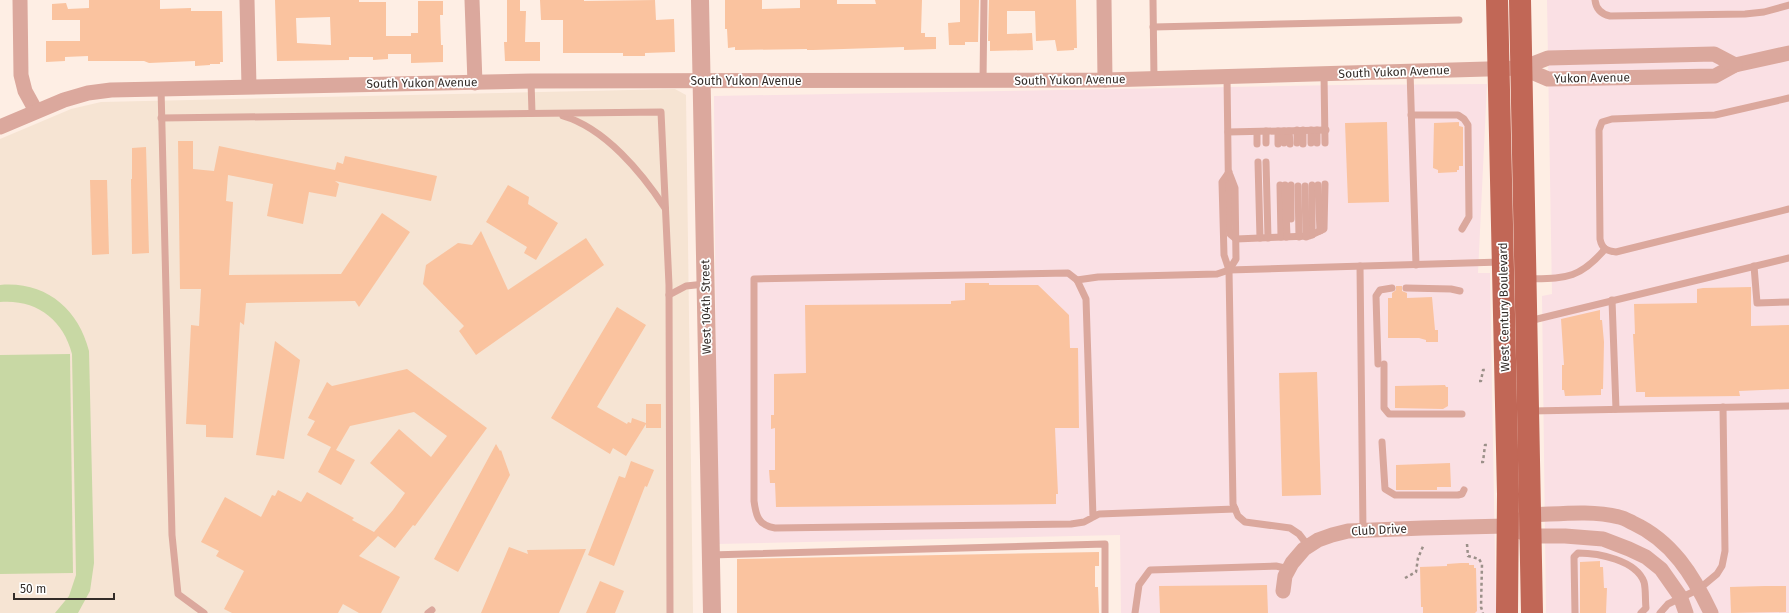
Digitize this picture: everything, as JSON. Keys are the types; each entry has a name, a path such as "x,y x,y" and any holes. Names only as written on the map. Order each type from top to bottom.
{"main road":[{"name":"West Century Boulevard","path":"1497,0 1508,494 1506,526 1508,613"},
{"name":"West Century Boulevard","path":"1520,0 1532,613"}],"street":[{"path":"20,0 21,75 26,91 36,111"},
{"path":"247,0 249,86"},
{"path":"472,0 475,83"},
{"name":"West 104th Street","path":"700,0 712,613"},
{"path":"1104,0 1105,80"},
{"name":"Yukon Avenue","path":"1522,68 1548,79 1715,76 1735,65 1789,53"},
{"name":"Yukon Avenue","path":"1522,68 1548,58 1714,54 1735,65"},
{"name":"South Yukon Avenue","path":"0,126 88,92 161,88 531,81 1105,80 1522,68"},
{"name":"Club Drive","path":"1284,591 1285,576 1304,549 1318,540 1332,534 1423,528 1531,525 1593,514 1620,517 1645,528 1666,544 1683,564 1699,589 1711,613"},
{"name":"Club Drive","path":"1531,525 1566,536 1603,539 1646,557 1660,569 1681,599 1686,613"}],"lane":[{"path":"983,81 984,0"},
{"path":"1153,0 1154,78"},
{"path":"1595,0 1599,10 1603,14 1610,16 1745,14 1789,7"},
{"path":"1153,27 1459,20"},
{"path":"1410,72 1416,265"},
{"path":"1324,74 1325,143"},
{"path":"1227,76 1229,172 1235,188 1236,239 1236,259 1229,270"},
{"path":"531,81 532,114"},
{"path":"161,88 172,535 178,594 204,613"},
{"path":"1789,98 1715,114 1612,118 1602,122 1599,130 1601,245 1605,249 1616,252 1789,209"},
{"path":"161,118 661,112 669,295 670,613"},
{"path":"557,114 583,124 606,140 642,177 665,208"},
{"path":"1411,115 1458,115 1464,119 1468,125 1469,217 1462,229"},
{"path":"1290,130 1290,144"},
{"path":"1290,130 1290,144"},
{"path":"1290,130 1290,144"},
{"path":"1314,130 1314,143"},
{"path":"1228,132 1326,130"},
{"path":"1266,131 1266,143"},
{"path":"1257,132 1257,144"},
{"path":"1258,162 1264,238"},
{"path":"1264,238 1266,162"},
{"path":"1229,172 1222,182 1224,255 1229,270 1233,504 1238,516 1245,522 1290,528 1299,534 1309,547"},
{"path":"1236,239 1296,237 1320,231 1302,185"},
{"path":"1296,237 1302,185"},
{"path":"1296,237 1302,185"},
{"path":"1296,237 1302,185"},
{"path":"1526,279 1562,277 1577,274 1590,266 1605,249"},
{"path":"1527,321 1789,258"},
{"path":"1077,280 1098,277 1217,274 1229,270 1503,262"},
{"path":"1360,266 1363,531"},
{"path":"1754,266 1758,303 1789,302"},
{"path":"1094,517 1086,299 1077,280 1068,273 754,279 754,500 756,516 766,527 1071,524 1084,522 1094,517 1099,514 1235,509"},
{"path":"669,295 686,286 706,284"},
{"path":"1392,288 1380,290 1376,296 1384,408 1389,414 1462,414"},
{"path":"1406,288 1451,289 1460,291"},
{"path":"1612,300 1616,409"},
{"path":"1529,411 1789,406"},
{"path":"1660,613 1668,604 1699,589 1722,566 1725,551 1723,407"},
{"path":"1382,442 1385,489 1389,493 1395,495 1458,495 1462,494 1464,490"},
{"path":"710,555 1105,544 1105,613"},
{"path":"1575,613 1574,557 1578,553 1605,556 1631,567 1637,572 1644,583 1646,608 1641,613"},
{"path":"1135,613 1139,585 1150,570 1276,566 1289,569"}],"path":[{"path":"1479,381 1481,381 1484,370 1487,370"},
{"path":"1481,462 1483,462 1485,445 1489,445"},
{"path":"1405,578 1416,572 1418,558 1424,544"},
{"path":"1467,544 1468,556 1479,559 1482,564 1481,607 1483,613"}],"shaded area":[{"path":"1547,0 1789,0 1789,613 1546,613 1542,296 1552,294"},
{"path":"1487,84 1478,273 1490,273 1496,613 1121,613 1120,535 717,544 714,96 1339,85"},
{"path":"675,89 686,95 693,613 0,613 0,139 71,109 101,102"}],"green space":[{"path":"0,285 16,285 31,288 45,293 57,300 68,310 77,322 89,351 94,563 90,591 78,613 55,613 69,596 76,575 72,354 62,331 55,321 46,314 25,304 0,302"},
{"path":"70,354 73,573 0,574 0,355"}],"building":[{"path":"89,0 160,0 160,9 191,8 191,11 222,11 223,62 220,62 220,64 195,66 195,61 149,63 144,61 88,61 88,56 65,57 65,61 46,62 46,41 80,41 80,20 52,20 52,4 66,3 68,9 89,8"},
{"path":"275,0 359,0 359,2 386,2 386,36 411,36 411,33 418,33 418,1 443,1 443,15 440,15 443,62 411,63 411,54 388,54 388,59 373,60 373,57 349,57 349,60 277,61","holes":["330,17 331,45 297,43 296,18"]},
{"path":"507,0 520,0 520,11 526,11 525,42 540,42 540,61 505,61 504,42 507,42"},
{"path":"540,0 655,0 656,20 674,19 675,52 645,53 645,56 623,56 623,53 563,53 563,20 541,20"},
{"path":"725,0 762,0 762,9 800,8 800,0 837,0 837,4 876,4 875,0 922,0 921,33 925,33 925,37 936,37 936,49 904,50 904,47 813,50 735,50 735,47 728,48 727,29 725,29"},
{"path":"960,0 979,0 978,42 965,42 965,45 949,45 948,23 960,22"},
{"path":"989,0 1076,0 1077,48 1074,48 1074,50 1057,51 1055,40 1036,41 1035,11 1007,11 1007,34 1032,33 1033,50 990,51 990,41 988,41"},
{"path":"1387,122 1389,202 1348,203 1345,123"},
{"path":"1459,122 1459,126 1463,127 1463,166 1459,166 1459,170 1457,170 1457,172 1438,173 1438,170 1433,168 1434,123"},
{"path":"178,141 193,141 193,169 214,171 219,146 335,170 337,162 343,164 345,156 437,176 431,201 335,181 339,184 336,197 309,192 303,224 267,216 273,184 228,175 226,201 233,202 229,275 341,274 382,213 410,232 359,307 355,301 246,303 244,325 240,322 233,438 206,437 206,425 186,424 191,325 199,326 201,289 180,289"},
{"path":"146,147 149,253 132,254 132,148"},
{"path":"90,180 107,180 109,254 92,255"},
{"path":"508,185 529,197 528,204 558,223 536,260 524,253 527,247 486,222"},
{"path":"481,231 508,290 586,238 604,265 476,355 459,331 464,326 423,284 426,265 458,243 472,245"},
{"path":"965,283 989,283 989,285 1038,285 1069,315 1070,348 1078,348 1079,428 1055,428 1058,494 1056,494 1056,504 776,507 775,483 770,483 769,470 775,470 775,428 771,429 771,415 774,415 774,374 806,373 805,305 951,304 951,301 965,300"},
{"path":"1396,286 1402,286 1402,291 1407,293 1407,298 1432,297 1435,330 1438,330 1438,342 1426,342 1426,340 1419,338 1388,338 1388,298 1392,298 1392,293 1396,290"},
{"path":"1751,287 1751,326 1789,325 1789,389 1739,391 1740,396 1645,397 1645,392 1636,392 1633,334 1635,334 1634,304 1697,303 1697,289"},
{"path":"617,307 646,325 597,407 627,424 628,422 631,423 632,418 646,423 646,404 661,404 661,428 646,428 646,424 626,456 613,448 610,454 551,418"},
{"path":"1600,310 1600,320 1602,320 1604,342 1603,389 1601,389 1601,395 1565,396 1564,390 1562,390 1562,365 1564,365 1561,319"},
{"path":"275,341 300,360 284,459 256,455"},
{"path":"407,369 487,428 415,526 413,525 395,548 378,536 359,556 400,577 381,613 359,613 343,604 338,613 232,613 224,609 244,571 216,556 219,551 201,542 225,497 261,517 272,495 275,496 278,490 301,502 307,492 354,518 352,520 374,532 393,510 405,493 370,463 399,429 431,457 447,436 414,412 350,426 336,450 355,460 341,485 318,472 331,447 307,435 315,421 308,418 327,382 332,386"},
{"path":"1317,372 1321,495 1282,496 1279,373"},
{"path":"1445,385 1448,387 1448,406 1443,409 1395,408 1395,386"},
{"path":"496,444 500,451 501,450 510,475 458,572 434,559"},
{"path":"631,461 654,470 647,487 645,486 614,566 588,555 619,476 625,478"},
{"path":"1450,463 1451,487 1437,487 1437,490 1396,490 1396,465"},
{"path":"509,547 528,554 527,550 586,549 559,613 481,613"},
{"path":"1099,552 1099,566 1095,566 1095,587 1098,587 1099,613 737,613 737,559"},
{"path":"1600,561 1600,567 1603,567 1604,588 1607,588 1606,613 1580,613 1580,562"},
{"path":"1469,563 1469,565 1474,565 1474,568 1476,568 1477,611 1475,613 1423,613 1423,607 1421,607 1420,567 1447,566 1447,564"},
{"path":"600,581 624,591 615,613 586,613"},
{"path":"1267,585 1268,613 1160,613 1159,586"},
{"path":"1786,586 1786,612 1731,613 1730,587"}]}
